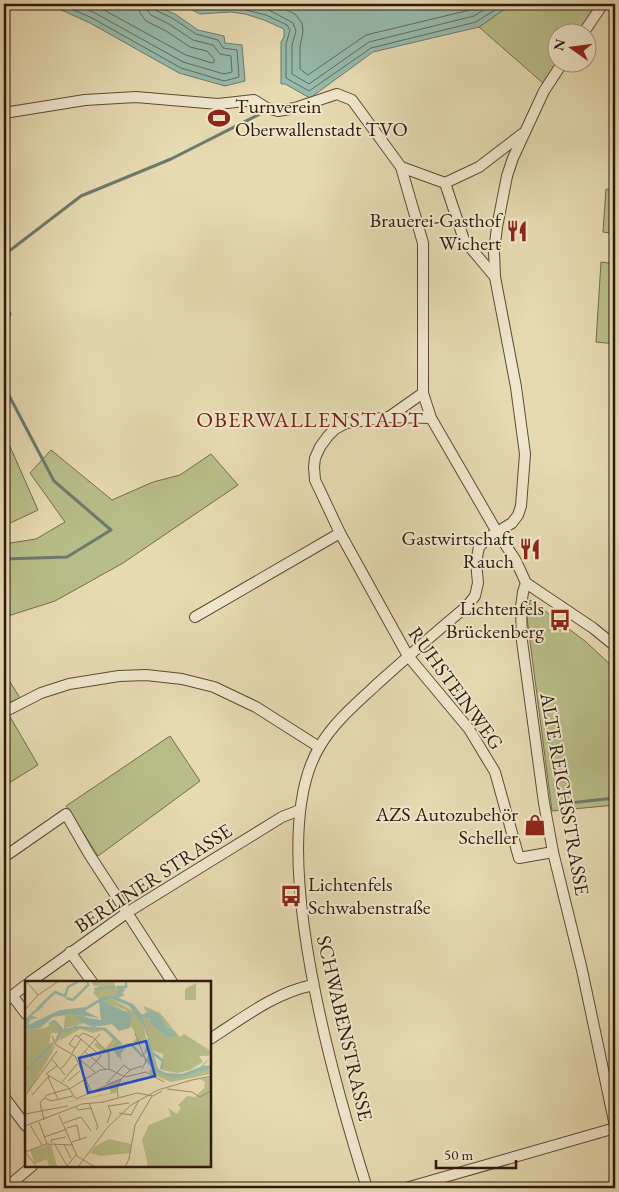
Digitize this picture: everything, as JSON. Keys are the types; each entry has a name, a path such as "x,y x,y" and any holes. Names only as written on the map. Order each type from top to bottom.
{"street":[{"path":"591,22 603,4"},
{"path":"497,532 512,523 522,506 524,454 516,387 495,277 494,252 497,227 507,176 523,133 544,91 556,72"},
{"path":"4,113 86,100 136,97 218,104 254,100 267,108 278,111 295,108 337,94 352,100 401,168 423,243 423,393 431,418 497,532 516,561 526,583 615,646"},
{"path":"401,168 445,183 480,167 523,133"},
{"path":"445,183 464,240 495,277"},
{"path":"389,417 423,393"},
{"path":"389,417 431,418"},
{"name":"RUHSTEINWEG","path":"389,417 346,423 328,436 315,458 315,480 340,533 408,656 469,729 495,772 519,858 553,852"},
{"name":"SCHWABENSTRASSE","path":"367,1188 335,1077 314,985 306,939 300,891 300,810 306,778 319,747 332,728 408,656 467,606 475,596 478,583 476,562 479,547 497,532"},
{"path":"195,617 340,533"},
{"name":"ALTE REICHSSTRASSE","path":"526,583 521,607 522,641 544,804 553,852 582,970 615,1127"},
{"path":"4,712 41,693 69,684 119,676 146,675 182,679 214,687 256,706 319,747"},
{"name":"BERLINER STRASSE","path":"31,981 128,912 282,816 300,810"},
{"path":"4,857 66,814 89,854 171,981"},
{"path":"70,952 91,981"},
{"path":"211,1038 267,1002 292,990 314,985"},
{"path":"25,986 8,999 25,1013"},
{"path":"4,1098 25,1125"},
{"path":"406,1188 615,1127"},
{"path":"6,1188 31,1167"}],"green space":[{"path":"512,4 597,4 585,22 546,22 546,72 552,72 544,84 479,27"},
{"path":"606,189 615,191 615,234 603,232"},
{"path":"601,262 615,264 615,344 596,342"},
{"path":"4,433 38,510 4,526"},
{"path":"51,450 112,500 153,482 180,475 211,454 238,485 123,563 55,601 8,616 4,615 4,544 36,539 65,522 30,473"},
{"path":"530,600 585,641 615,669 615,805 552,811 527,618"},
{"path":"4,672 20,698 4,705"},
{"path":"9,715 38,765 4,786 4,718"},
{"path":"170,736 200,781 98,856 66,806"}],"water":[{"path":"48,4 152,4 175,14 198,30 224,36 225,43 242,45 245,81 225,86 179,73 90,23"},
{"path":"181,4 512,4 479,27 373,52 310,98 285,84 281,84 281,42 284,37 284,29 245,14 231,12 200,14"}],"waterway":[{"path":"4,255 81,196 171,159 262,113"},
{"path":"4,304 10,314 4,327"},
{"path":"4,386 54,481 111,530 67,557 4,559"},
{"path":"560,804 615,798"}],"place":[{"name":"Turnverein Oberwallenstadt TVO","path":"219,118"},
{"name":"Brauerei-Gasthof Wichert","path":"517,231"},
{"name":"Gastwirtschaft Rauch","path":"530,549"},
{"name":"Lichtenfels Brückenberg","path":"560,620"},
{"name":"AZS Autozubehör Scheller","path":"535,825"},
{"name":"Lichtenfels Schwabenstraße","path":"291,896"}],"district":[{"name":"OBERWALLENSTADT","path":"310,419"}]}
